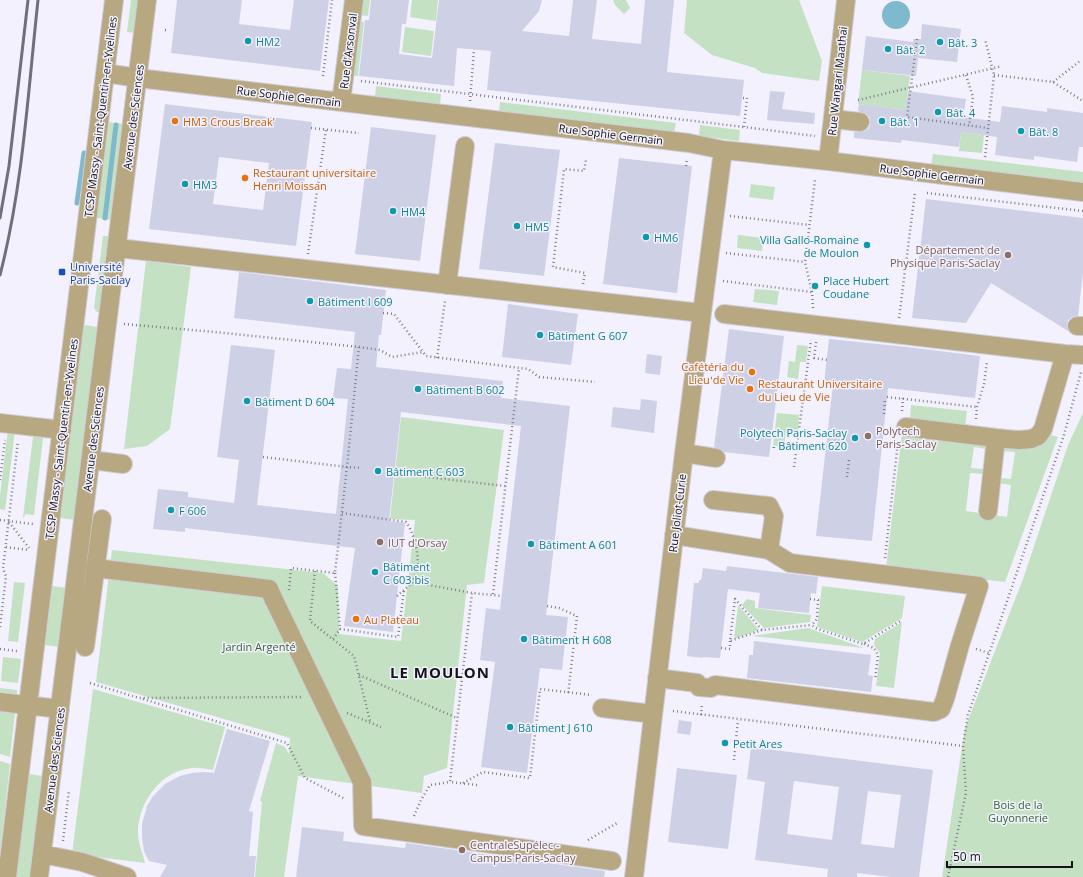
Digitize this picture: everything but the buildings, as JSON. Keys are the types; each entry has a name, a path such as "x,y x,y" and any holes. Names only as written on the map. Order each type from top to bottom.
{"street":[{"name":"TCSP Massy - Saint-Quentin-en-Yvelines","path":"7,877 114,0"},
{"name":"Avenue des Sciences","path":"39,877 147,0"},
{"name":"Rue d'Arsonval","path":"342,102 354,0"},
{"name":"Rue Wangari Maathai","path":"828,161 846,0"},
{"name":"Rue Sophie Germain","path":"105,73 689,143 723,150 828,161 1083,192"},
{"path":"833,119 860,122"},
{"path":"447,285 465,146"},
{"name":"Rue Joliot-Curie","path":"634,877 684,453 723,150"},
{"path":"117,248 702,313"},
{"path":"724,314 897,335 1083,355"},
{"path":"902,426 996,438 1030,439 1038,436 1043,430 1065,354"},
{"path":"9,424 62,430"},
{"path":"988,511 996,438"},
{"path":"684,453 716,458"},
{"path":"91,460 123,464"},
{"path":"713,500 770,506 774,516 769,550"},
{"path":"85,647 93,561 102,519"},
{"path":"657,678 697,683 699,687 711,688 715,685 934,712 941,709 945,699 979,586 790,563 769,550 674,535"},
{"path":"93,561 269,589 281,596 362,782 363,826 612,861"},
{"path":"0,702 60,709"},
{"path":"600,702 653,714"},
{"path":"42,854 82,862 127,877"}],"path":[{"path":"323,76 332,0"},
{"path":"917,39 908,117 988,128"},
{"path":"985,39 994,75 985,157"},
{"path":"469,106 474,49"},
{"path":"1053,82 1080,61"},
{"path":"858,100 1002,66"},
{"path":"966,75 974,97 969,126"},
{"path":"994,75 1053,82 1083,101"},
{"path":"364,82 471,93 818,136"},
{"path":"743,98 747,98 744,127"},
{"path":"311,128 359,133"},
{"path":"306,270 326,129"},
{"path":"582,289 585,273 553,267 564,169 584,171 586,160"},
{"path":"815,180 805,262 812,292 816,325 814,358 827,360"},
{"path":"897,335 915,192"},
{"path":"927,194 1083,211"},
{"path":"726,216 809,225"},
{"path":"722,253 805,262"},
{"path":"718,281 812,292"},
{"path":"437,358 447,285"},
{"path":"384,313 394,314 426,356 528,369 539,377 596,382"},
{"path":"124,324 215,332 380,350 392,357 423,352"},
{"path":"794,467 804,388 816,325"},
{"path":"974,435 977,407 984,384 989,345"},
{"path":"333,639 340,629 335,573 359,348"},
{"path":"492,594 519,368"},
{"path":"948,877 966,793 963,746 968,715 1060,448 1080,374 1083,374"},
{"path":"711,378 723,379"},
{"path":"778,385 804,388"},
{"path":"884,414 886,398 933,400 977,407"},
{"path":"883,574 902,426 904,398"},
{"path":"0,480 9,424"},
{"path":"0,627 6,576 3,570 9,521 9,424"},
{"path":"263,457 362,468"},
{"path":"847,477 849,459"},
{"path":"394,473 505,486"},
{"path":"342,514 406,522 410,529 418,556 417,570 413,582 397,596"},
{"path":"0,520 34,524"},
{"path":"6,547 31,550 9,521"},
{"path":"281,596 291,568 335,573"},
{"path":"315,571 310,621 354,656 370,722"},
{"path":"0,575 6,576"},
{"path":"413,582 472,593 502,596"},
{"path":"340,629 398,637 404,590"},
{"path":"450,782 472,593"},
{"path":"721,648 730,649 735,599 762,630"},
{"path":"810,599 818,600 817,619 812,625"},
{"path":"547,606 559,608 577,616 568,693"},
{"path":"863,644 902,620"},
{"path":"730,641 762,630 812,625 816,628 874,648 878,655 875,680"},
{"path":"359,674 457,718"},
{"path":"90,683 287,743 305,778 346,800"},
{"path":"463,783 483,772 531,778 540,689 568,693 600,702"},
{"path":"139,698 308,697"},
{"path":"701,715 702,702"},
{"path":"342,711 380,727"},
{"path":"673,711 963,746"},
{"path":"734,760 738,720"},
{"path":"420,800 430,785 450,782 477,785"},
{"path":"563,854 617,823"}],"green space":[{"path":"131,0 139,0 135,33 127,32"},
{"path":"351,0 370,0 368,16 349,14"},
{"path":"412,0 438,0 436,21 410,17"},
{"path":"613,0 626,0 630,8 624,14 615,5"},
{"path":"687,0 799,0 822,61 819,81 762,73 755,68 712,55 684,33"},
{"path":"348,20 364,22 358,76 343,74"},
{"path":"405,27 434,31 431,56 402,52"},
{"path":"862,70 910,76 905,110 858,104"},
{"path":"376,86 441,94 440,105 375,97"},
{"path":"500,102 676,123 674,134 499,113"},
{"path":"109,122 123,124 112,220 97,218"},
{"path":"700,125 740,130 739,141 699,136"},
{"path":"961,132 984,135 982,153 959,151"},
{"path":"933,154 1083,172 1083,183 931,165"},
{"path":"751,184 775,187 773,200 749,197"},
{"path":"738,235 763,238 762,251 737,248"},
{"path":"103,236 110,236 100,312 97,312 94,308"},
{"path":"146,261 191,267 170,429 147,446 124,449"},
{"path":"755,289 779,291 777,305 753,302"},
{"path":"84,325 98,327 75,520 60,518"},
{"path":"797,345 808,346 806,362 800,362 798,379 787,377 789,361 795,362"},
{"path":"911,405 967,411 965,427 910,420"},
{"path":"777,413 799,415 798,431 786,430 784,447 773,446"},
{"name":"Bois de la Guyonnerie","path":"1083,413 1083,877 942,877 965,728 1023,579 1068,445"},
{"name":"Jardin Argenté","path":"401,417 504,430 484,583 467,585 447,768 424,776 422,793 298,776 284,877 255,877 262,802 260,801 276,743 285,747 289,754 290,738 96,682 112,550 323,573 338,586 339,634 401,641 415,520 390,519"},
{"path":"34,429 44,430 34,515 25,514 24,518 23,517"},
{"path":"8,430 15,431 5,510 0,509 0,495"},
{"path":"902,433 986,446 986,449 974,447 971,468 984,469 983,474 970,473 966,511 1007,517 1011,485 998,483 999,478 1011,479 1015,452 1002,451 1004,447 1047,434 1058,437 1005,582 886,568"},
{"path":"14,582 25,583 18,642 8,641"},
{"path":"52,586 67,588 60,647 45,645"},
{"path":"822,586 905,596 902,618 862,642 817,627"},
{"path":"747,599 755,601 755,608 811,615 810,622 764,628 742,605"},
{"path":"738,605 759,630 734,639"},
{"path":"902,622 894,688 876,686 880,653 874,645 875,639"},
{"path":"808,628 864,648 752,636"},
{"path":"3,657 21,659 18,683 1,681"},
{"path":"0,688 17,690 17,694 0,692"},
{"path":"93,689 225,727 213,770 194,768 180,770 161,782 153,790 147,800 139,822 138,833 145,863 72,854"},
{"path":"0,712 15,713 10,757 0,754"},
{"path":"0,761 10,764 0,855"},
{"path":"28,774 43,776 31,877 16,877"}],"water":[{"path":"896,1 906,5 910,15 906,25 896,29 886,25 882,15 886,5"}],"waterway":[{"path":"105,218 116,125"},
{"path":"77,203 84,153"}],"railway":[{"path":"0,218 9,166 28,0"},
{"path":"0,275 8,241 24,139 38,0"}],"place":[{"name":"HM2","path":"248,41"},
{"name":"Bât. 3","path":"940,42"},
{"name":"Bât. 2","path":"888,49"},
{"name":"Bât. 4","path":"938,112"},
{"name":"HM3 Crous Break’","path":"175,121"},
{"name":"Bât. 1","path":"882,121"},
{"name":"Bât. 8","path":"1021,131"},
{"name":"Restaurant universitaire Henri Moissan","path":"245,178"},
{"name":"HM3","path":"185,184"},
{"name":"HM4","path":"393,211"},
{"name":"HM5","path":"517,226"},
{"name":"HM6","path":"646,237"},
{"name":"Villa Gallo-Romaine de Moulon","path":"867,245"},
{"name":"Département de Physique Paris-Saclay","path":"1008,255"},
{"name":"Université Paris-Saclay","path":"62,272"},
{"name":"Place Hubert Coudane","path":"815,286"},
{"name":"Bâtiment I 609","path":"310,301"},
{"name":"Bâtiment G 607","path":"540,335"},
{"name":"Cafétéria du Lieu de Vie","path":"752,372"},
{"name":"Bâtiment B 602","path":"418,389"},
{"name":"Restaurant Universitaire du Lieu de Vie","path":"750,389"},
{"name":"Bâtiment D 604","path":"247,401"},
{"name":"Polytech Paris-Saclay","path":"868,436"},
{"name":"Polytech Paris-Saclay - Bâtiment 620","path":"855,438"},
{"name":"Bâtiment C 603","path":"378,471"},
{"name":"F 606","path":"171,510"},
{"name":"IUT d'Orsay","path":"380,542"},
{"name":"Bâtiment A 601","path":"531,544"},
{"name":"Bâtiment C 603 bis","path":"375,572"},
{"name":"Au Plateau","path":"356,619"},
{"name":"Bâtiment H 608","path":"524,639"},
{"name":"Bâtiment J 610","path":"510,727"},
{"name":"Petit Ares","path":"725,743"},
{"name":"CentraleSupélec - Campus Paris-Saclay","path":"462,850"}],"district":[{"name":"LE MOULON","path":"440,672"}]}
